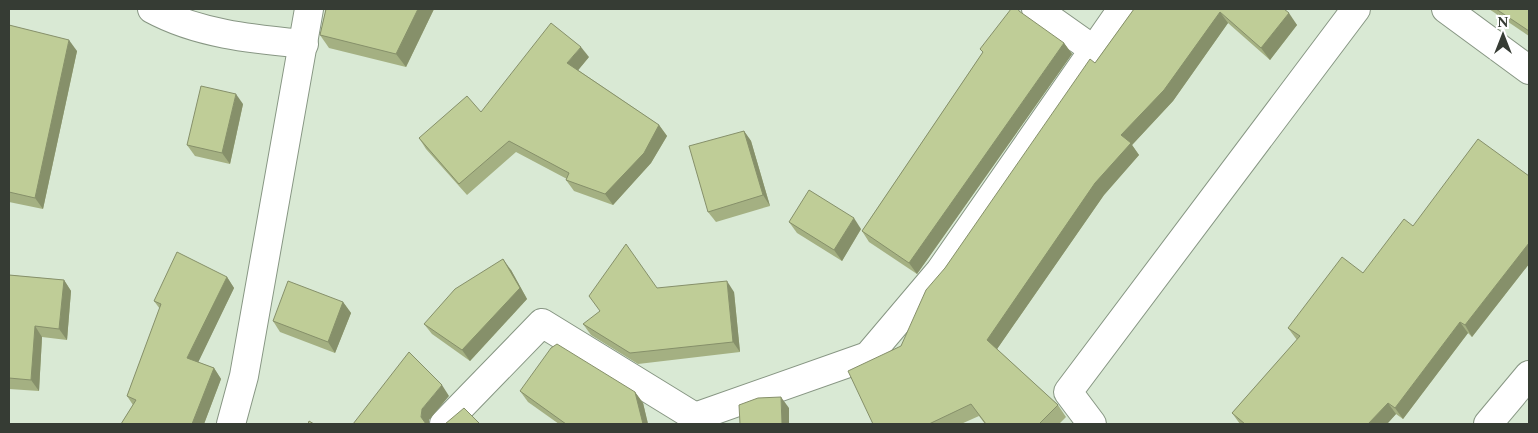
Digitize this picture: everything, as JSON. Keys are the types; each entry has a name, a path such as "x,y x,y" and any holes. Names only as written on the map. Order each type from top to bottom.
{"street":[{"path":"152,9 169,18 241,38 304,44"},
{"path":"232,424 244,376 309,9"},
{"path":"1036,9 1094,50"},
{"path":"444,424 542,323 695,421 868,356 940,271 1122,9"},
{"path":"1092,424 1068,392 1356,9"},
{"path":"1446,9 1529,70"},
{"path":"1494,422 1529,375"}],"building":[{"path":"326,9 418,9 396,54 320,35"},
{"path":"1011,9 1018,9 1064,43 909,263 862,231 983,52 980,49"},
{"path":"1134,9 1284,9 1289,13 1261,48 1220,12 1164,90 1121,135 1131,143 1095,183 987,340 1058,405 1039,424 986,424 971,404 929,424 873,424 848,371 901,346 926,290 945,268 1090,59 1095,63"},
{"path":"1496,9 1529,9 1529,31"},
{"path":"551,23 581,47 567,63 659,125 644,153 605,194 566,180 569,173 509,141 459,184 419,138 467,96 481,112"},
{"path":"9,25 69,40 35,198 9,192"},
{"path":"201,86 236,94 222,153 187,145"},
{"path":"744,131 763,195 708,212 689,146"},
{"path":"1478,139 1529,176 1529,243 1465,325 1460,322 1395,408 1388,403 1368,424 1245,424 1232,413 1300,336 1288,328 1342,257 1363,273 1404,219 1413,226"},
{"path":"809,190 854,218 834,250 789,222"},
{"path":"626,244 657,288 727,281 733,342 630,353 583,324 600,311 589,296"},
{"path":"177,252 227,277 187,358 214,368 192,424 121,424 136,400 127,396 161,304 154,301"},
{"path":"503,259 520,288 462,350 424,324 455,289"},
{"path":"9,275 64,280 59,329 35,326 31,380 9,378"},
{"path":"288,281 343,302 328,342 273,321"},
{"path":"557,344 635,392 643,424 566,424 520,391 551,348"},
{"path":"409,352 442,385 422,409 421,417 426,424 353,424"},
{"path":"781,397 782,424 740,424 739,405 758,398"},
{"path":"464,408 480,424 445,424"}]}
